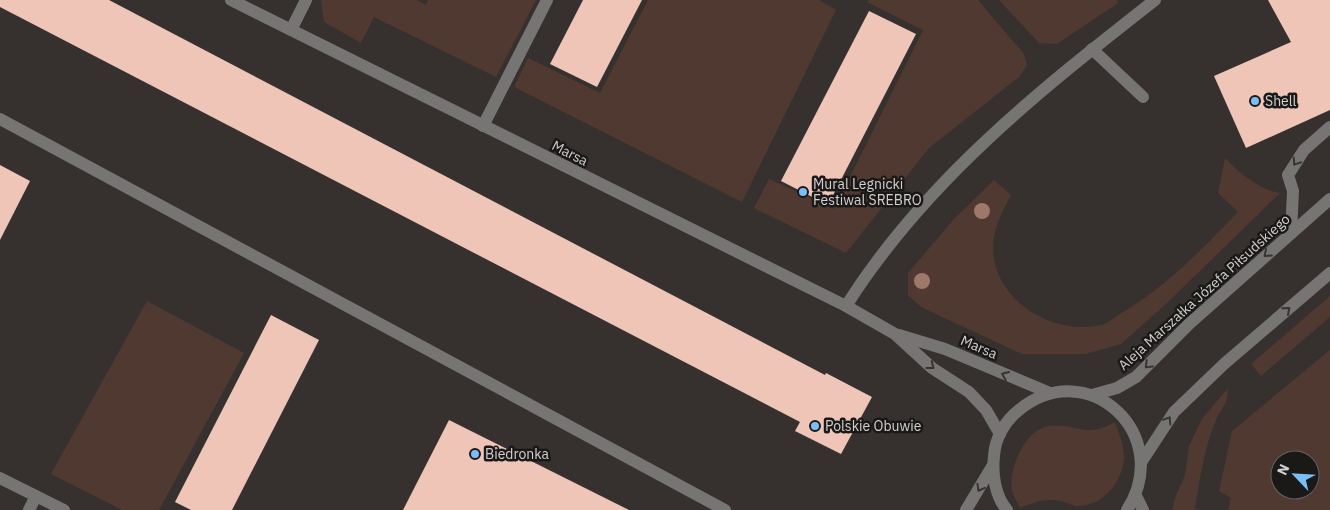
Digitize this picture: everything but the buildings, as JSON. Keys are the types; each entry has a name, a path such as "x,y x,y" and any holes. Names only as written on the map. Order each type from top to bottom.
{"street":[{"name":"Marsa","path":"231,0 846,306 895,334 944,349 1050,393"},
{"path":"291,30 306,0"},
{"path":"483,126 547,0"},
{"path":"846,306 874,264 942,183 970,154 1059,74 1155,0"},
{"path":"1092,49 1143,97"},
{"path":"0,119 725,510"},
{"path":"1291,233 1293,191 1288,175 1304,150 1330,127"},
{"name":"Aleja Marszałka Józefa Piłsudskiego","path":"1092,395 1117,388 1136,376 1189,324 1330,200"},
{"path":"1142,461 1174,412 1203,383 1330,273"},
{"name":"Marsa","path":"895,334 932,368 969,392 986,410 1000,434"},
{"path":"1007,510 996,487 993,465 994,449 1000,434 1012,416 1029,402 1050,393 1071,391 1092,395 1111,405 1127,420 1137,440 1142,461 1141,479 1136,496 1127,510"},
{"path":"966,510 993,465"},
{"path":"0,478 64,510"},
{"path":"29,510 36,496"},
{"path":"1136,496 1143,510"}],"shaded area":[{"path":"321,0 416,0 426,5 428,0 536,0 496,77 374,17 361,43 324,22"},
{"path":"648,0 819,0 836,10 742,202 514,87 528,58 600,93"},
{"path":"869,0 978,0 1024,54 1027,65 1019,77 929,148 846,253 754,208 769,179 834,209 923,30 867,2"},
{"path":"999,0 1117,0 1118,3 1057,44 1039,43"},
{"path":"1225,158 1256,184 1280,193 1167,303 1121,344 1086,354 1022,354 921,307 908,295 908,273 953,220 994,180 1011,195 1003,210 994,237 994,258 999,276 1010,293 1024,307 1041,317 1060,324 1080,327 1100,325 1110,321 1137,304 1168,280 1197,254 1238,212 1218,193"},
{"path":"1330,296 1330,317 1261,376 1251,364"},
{"path":"147,301 244,353 159,510 122,510 51,474"},
{"path":"1330,350 1330,510 1228,510 1231,498 1219,491 1232,431"},
{"path":"1228,388 1226,402 1216,420 1205,453 1195,508 1199,510 1172,510 1185,475 1189,446 1202,419"},
{"path":"1115,422 1123,446 1124,460 1119,477 1109,492 1094,503 1085,505 1076,506 1061,501 1045,500 1020,508 1013,495 1011,482 1020,451 1033,434 1049,426 1059,425 1095,430"}],"place":[{"name":"Shell","path":"1255,101"},
{"name":"Mural Legnicki Festiwal SREBRO","path":"803,192"},
{"name":"Polskie Obuwie","path":"815,426"},
{"name":"Biedronka","path":"475,454"}]}
